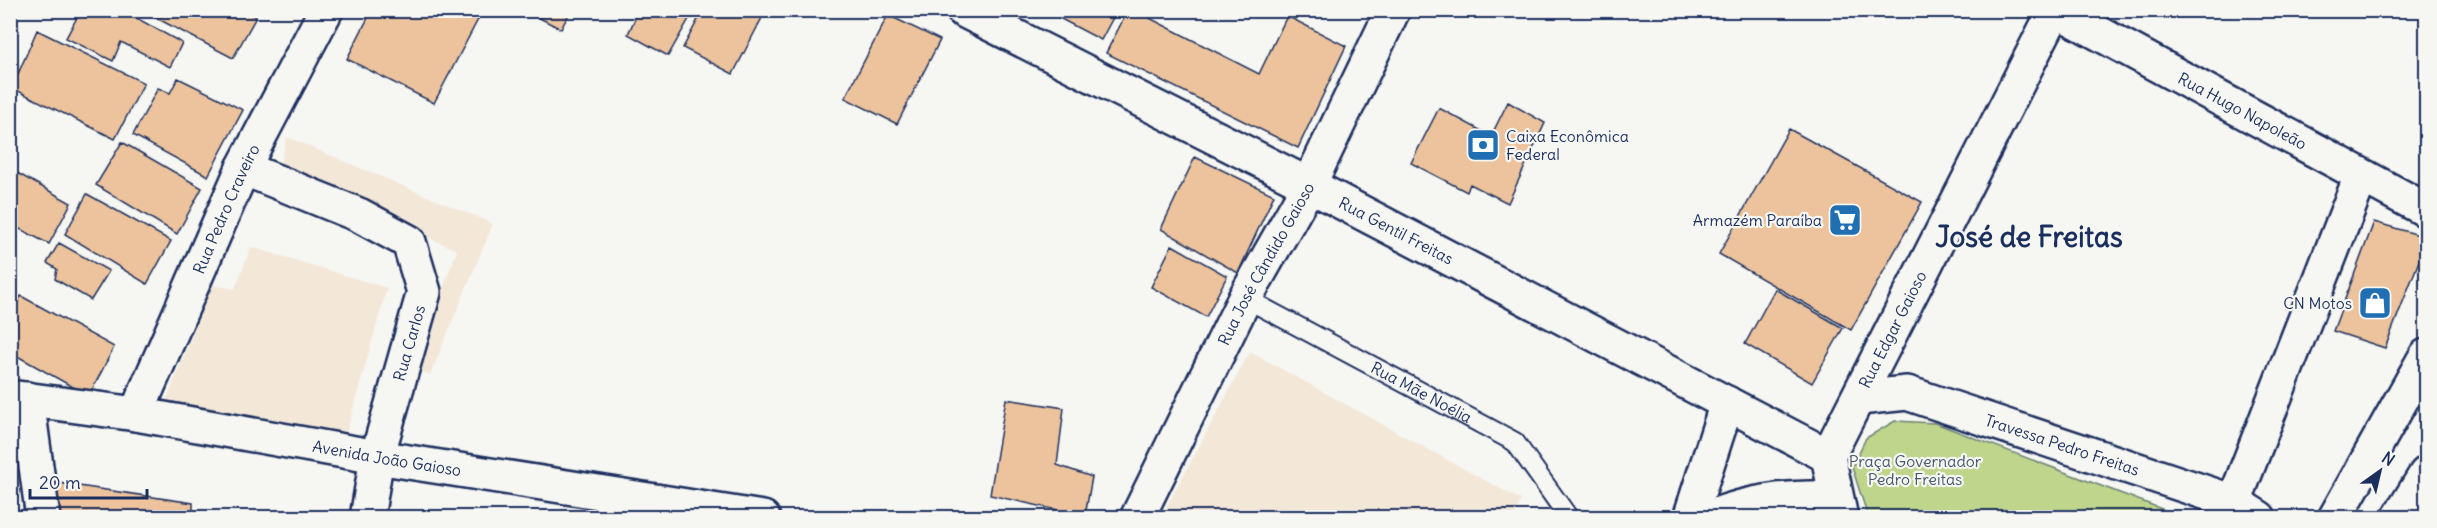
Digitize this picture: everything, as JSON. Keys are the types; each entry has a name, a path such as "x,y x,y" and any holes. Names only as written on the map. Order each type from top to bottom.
{"street":[{"name":"Rua Pedro Craveiro","path":"136,414 243,168 326,10"},
{"name":"Rua Gentil Freitas","path":"963,10 1309,185 1828,456"},
{"name":"Rua José Cândido Gaioso","path":"1137,518 1245,298 1309,185 1393,10"},
{"name":"Rua Hugo Napoleão","path":"2056,10 2427,210"},
{"name":"Rua Edgar Gaioso","path":"1828,456 1860,398 2056,10"},
{"name":"Rua Carlos","path":"243,168 359,214 409,242 424,292 377,457 367,518"},
{"path":"2247,510 2361,176"},
{"path":"2335,518 2427,356"},
{"name":"Travessa Pedro Freitas","path":"1860,398 1907,393 2247,510"},
{"path":"19,398 43,518"},
{"name":"Avenida João Gaioso","path":"19,398 136,414 377,457 763,518"},
{"path":"1690,518 1727,403"},
{"path":"1708,518 1735,507 1786,497 1839,508 1828,456"},
{"path":"2399,518 2427,474"}],"lane":[{"name":"Rua Mãe Noélia","path":"1245,298 1515,442 1569,518"}],"shaded area":[{"path":"287,137 493,224 430,375 414,368 457,250 278,172"},
{"path":"251,247 387,288 344,441 164,407 212,285 235,289"},
{"path":"1250,352 1521,500 1514,517 1161,517"}],"green space":[{"name":"Praça Governador Pedro Freitas","path":"1895,421 1935,423 2183,517 1868,517 1852,467 1866,438"}],"building":[{"path":"81,10 122,10 182,43 170,67 121,42 113,61 66,38"},
{"path":"141,10 243,10 256,17 233,58"},
{"path":"372,10 483,10 434,103 347,59"},
{"path":"524,10 571,10 561,29"},
{"path":"639,10 694,10 668,56 628,34"},
{"path":"703,10 766,10 733,74 683,48"},
{"path":"1044,10 1117,10 1101,40"},
{"path":"1128,10 1134,10 1259,74 1287,16 1346,46 1298,148 1106,53"},
{"path":"888,15 940,40 897,124 845,98"},
{"path":"37,30 144,83 115,139 12,88"},
{"path":"178,78 243,110 208,176 133,135 158,88 170,93"},
{"path":"1508,102 1545,123 1508,203 1470,184 1467,192 1411,163 1439,108 1491,136"},
{"path":"1789,129 1922,202 1851,330 1719,254"},
{"path":"122,142 202,188 177,234 96,185"},
{"path":"1195,157 1274,195 1238,273 1161,229"},
{"path":"10,169 71,203 49,244 10,224 10,207 14,198 10,196"},
{"path":"87,194 171,241 147,284 65,234"},
{"path":"2374,222 2426,237 2426,243 2385,348 2333,331"},
{"path":"59,243 109,271 91,300 55,279 57,269 47,263"},
{"path":"1172,245 1227,276 1206,317 1151,287"},
{"path":"1775,289 1843,328 1812,383 1745,344"},
{"path":"21,296 114,347 89,396 10,352 10,314"},
{"path":"1006,399 1064,408 1057,465 1092,477 1085,516 990,495"},
{"path":"45,481 193,503 193,518 49,518"}],"place":[{"name":"Caixa Econômica Federal","path":"1483,145"},
{"name":"Armazém Paraíba","path":"1845,220"},
{"name":"CN Motos","path":"2375,303"}],"district":[{"name":"José de Freitas","path":"2029,237"}]}
